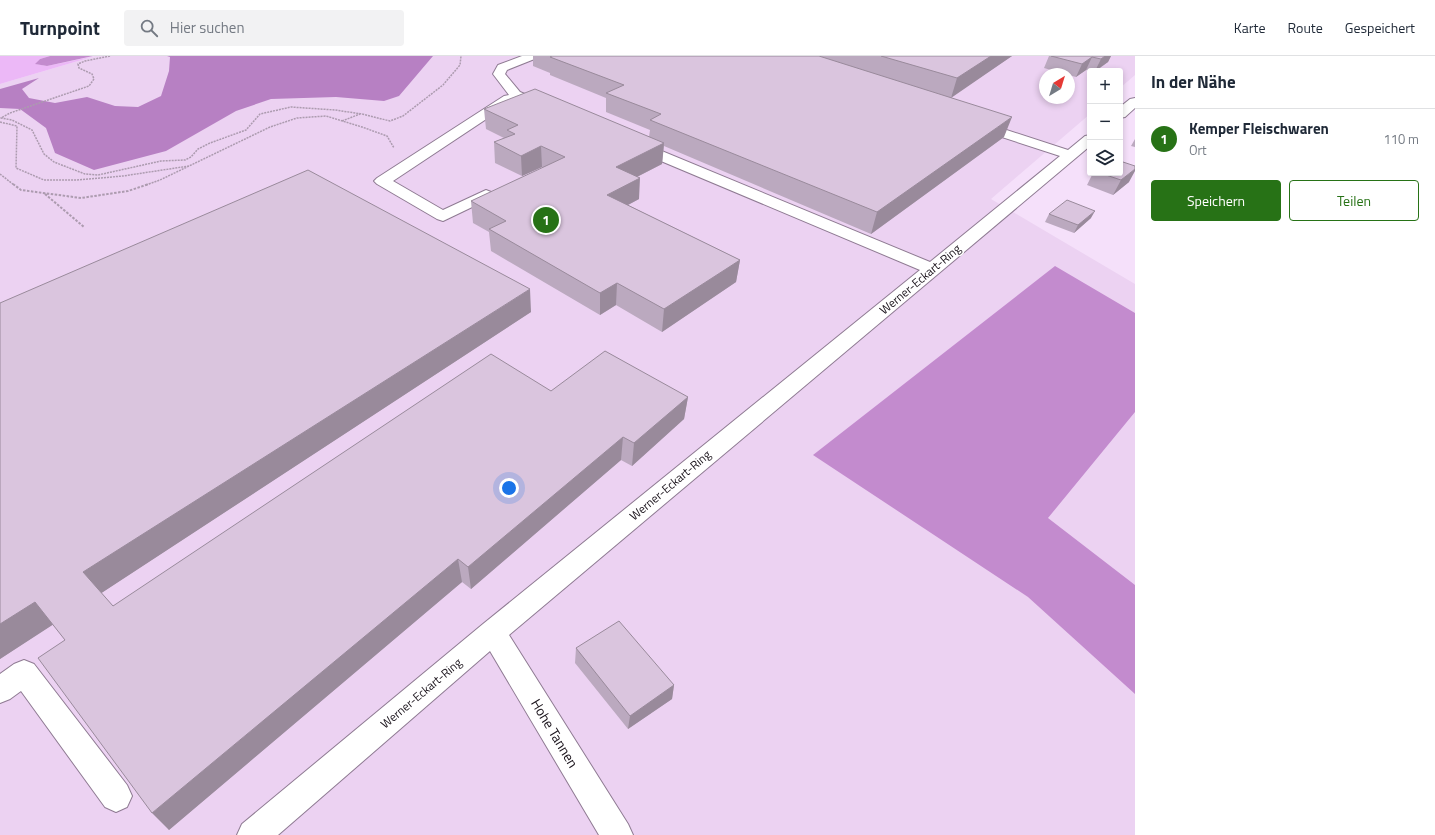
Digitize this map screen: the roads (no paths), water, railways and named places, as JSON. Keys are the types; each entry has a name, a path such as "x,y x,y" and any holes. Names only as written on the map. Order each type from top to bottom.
{"street":[{"path":"533,56 502,68 499,74 515,95 559,113"},
{"path":"486,195 443,216 382,181 515,95"},
{"path":"1123,112 1135,102"},
{"path":"965,121 1080,152"},
{"name":"Werner-Eckart-Ring","path":"253,835 493,632 932,269 1080,152 1089,140"},
{"path":"625,141 932,269"},
{"name":"Hohe Tannen","path":"493,632 617,835"},
{"path":"0,690 24,673 116,796"}],"place":[{"name":"Kemper Fleischwaren","path":"546,220"}]}
